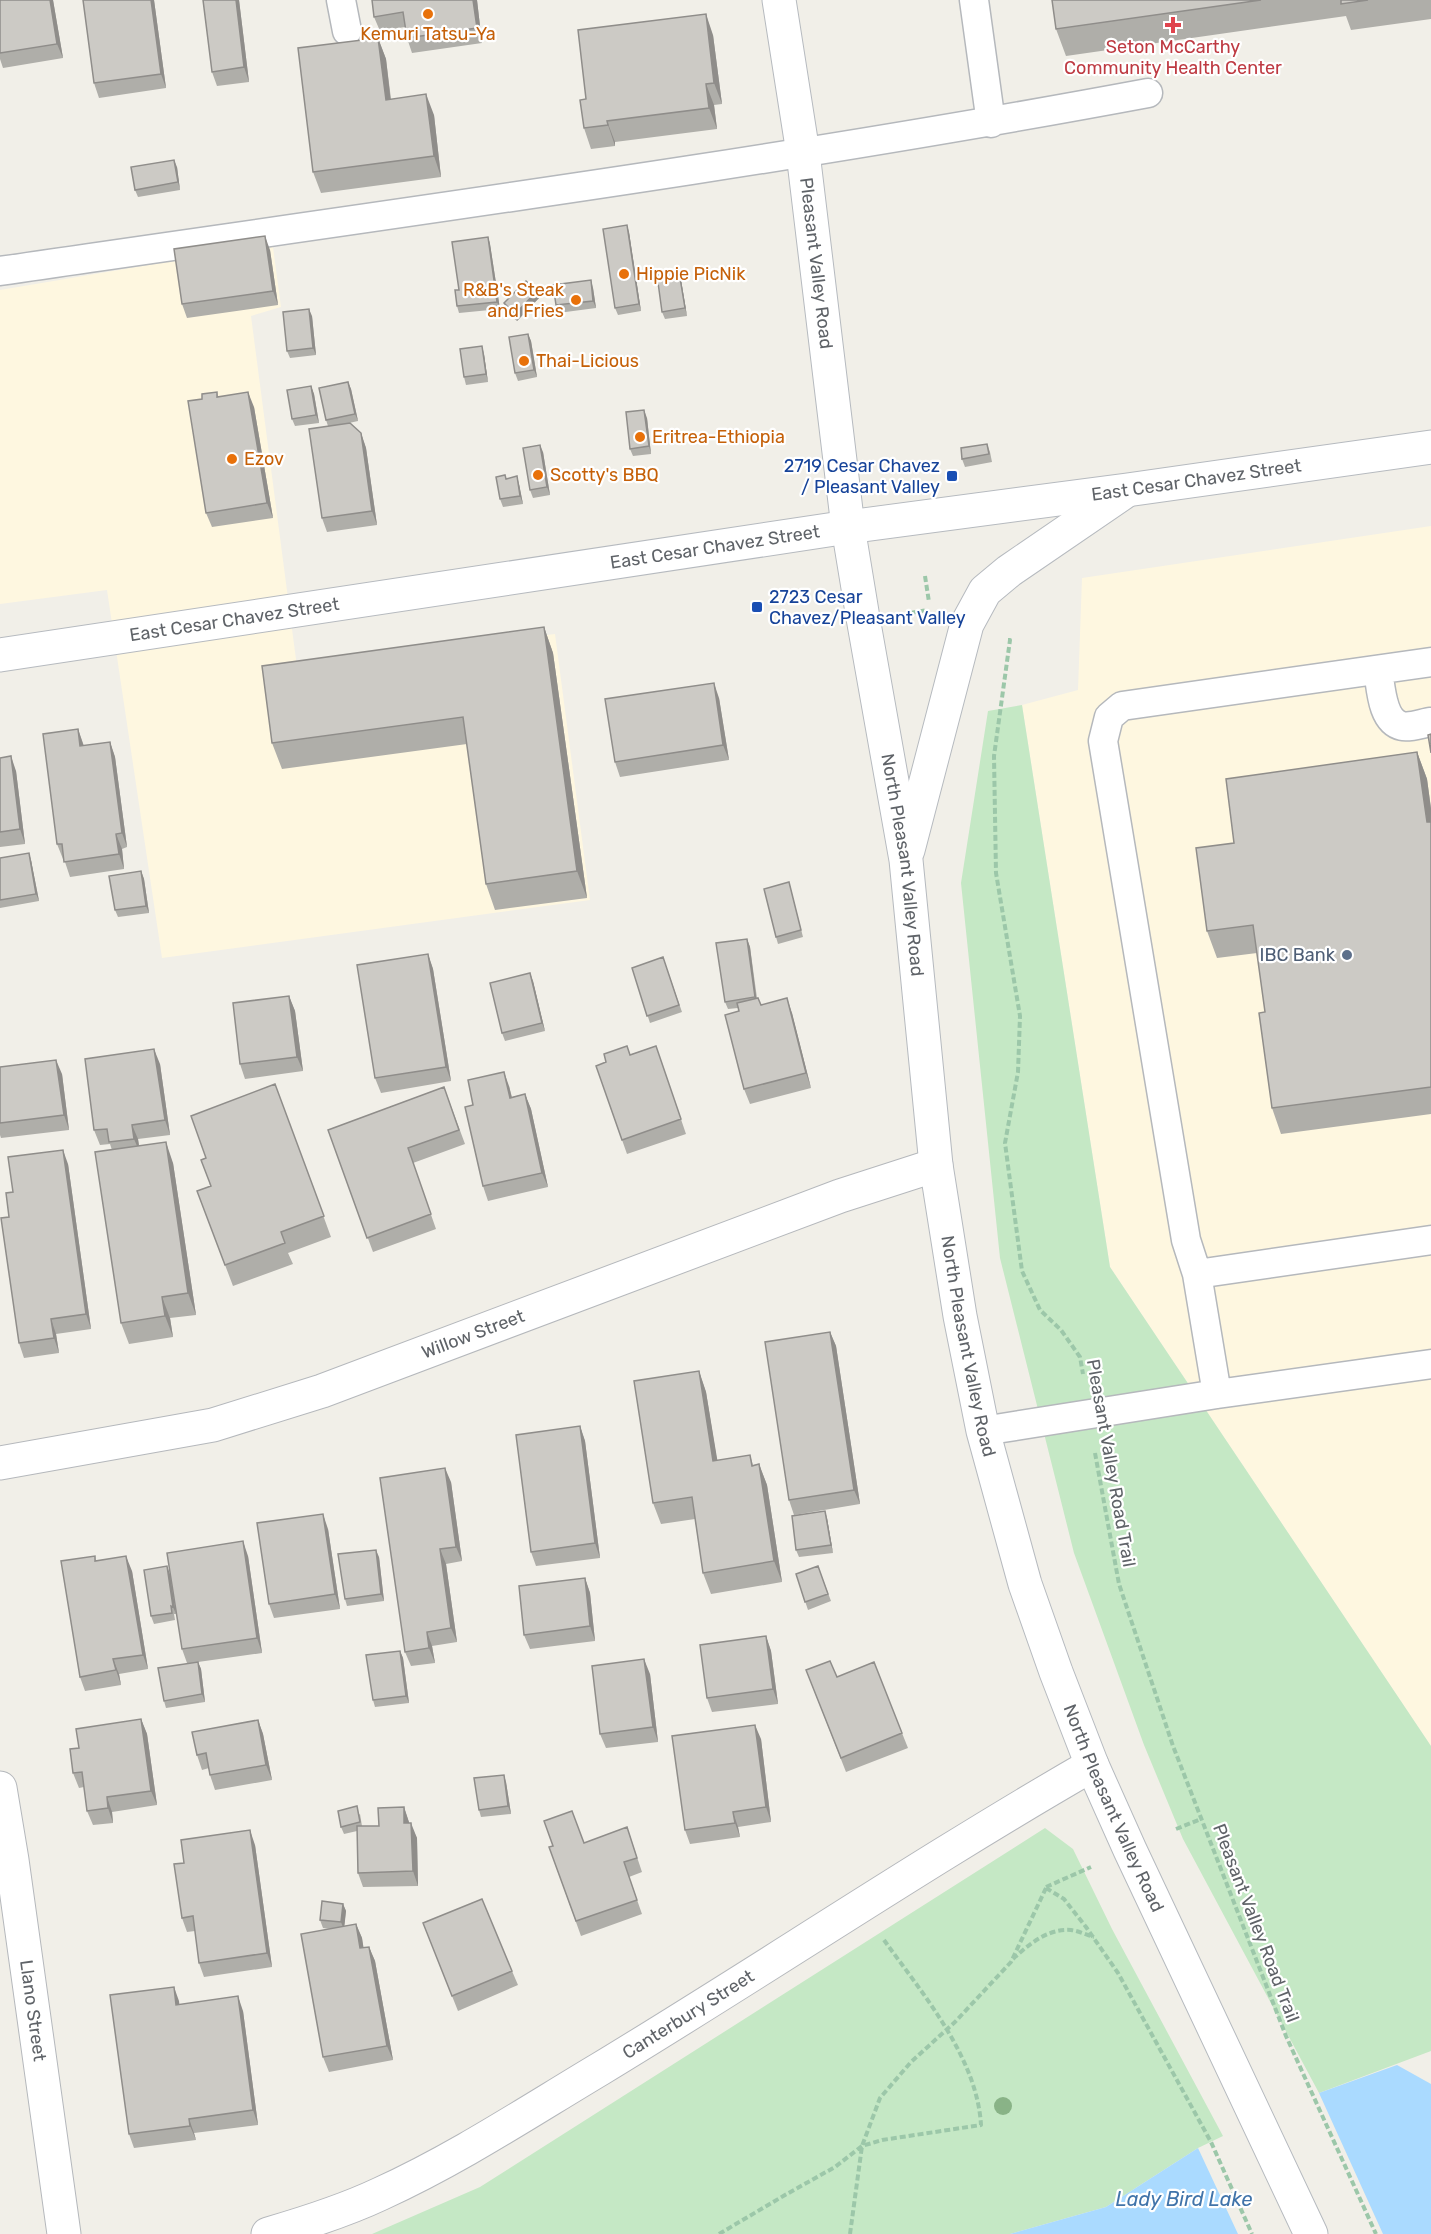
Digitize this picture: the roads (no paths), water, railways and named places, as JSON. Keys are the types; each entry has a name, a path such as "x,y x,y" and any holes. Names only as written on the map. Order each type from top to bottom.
{"main road":[{"name":"Pleasant Valley Road","path":"779,0 803,153 848,526"},
{"name":"East Cesar Chavez Street","path":"0,655 848,526 1431,447"},
{"path":"906,860 967,624 985,591 1009,571 1127,490"},
{"name":"North Pleasant Valley Road","path":"848,526 906,860 936,1166 960,1316 983,1431 1025,1584 1092,1765 1311,2234"},
{"name":"Willow Street","path":"0,1463 213,1425 322,1391 840,1196 936,1166"},
{"name":"Canterbury Street","path":"268,2234 320,2219 380,2195 452,2158 645,2042 1004,1815 1092,1765"},
{"name":"Llano Street","path":"0,1788 6,1861 64,2234"}],"lane":[{"path":"341,0 347,31"},
{"path":"974,0 991,123"},
{"path":"0,271 803,153 991,123 1148,93"},
{"path":"1217,1394 1197,1274 1186,1240 1103,741 1108,717 1122,706 1431,662"},
{"path":"1378,670 1385,708 1393,722 1403,726 1431,722"},
{"path":"1197,1274 1431,1240"},
{"path":"983,1431 1217,1394 1431,1364"}],"water":[{"path":"1397,2065 1431,2084 1431,2234 1383,2234 1319,2093"},
{"name":"Lady Bird Lake","path":"1198,2148 1238,2234 1010,2234 1106,2207"}],"place":[{"name":"Kemuri Tatsu-Ya","path":"428,14"},
{"name":"Seton McCarthy Community Health Center","path":"1173,25"},
{"name":"Hippie PicNik","path":"624,274"},
{"name":"R&B's Steak and Fries","path":"576,300"},
{"name":"Thai-Licious","path":"524,361"},
{"name":"Eritrea-Ethiopia","path":"640,437"},
{"name":"Ezov","path":"232,459"},
{"name":"Scotty's BBQ","path":"538,475"},
{"name":"2719 Cesar Chavez / Pleasant Valley","path":"952,476"},
{"name":"2723 Cesar Chavez/Pleasant Valley","path":"757,607"},
{"name":"IBC Bank","path":"1347,955"}]}
